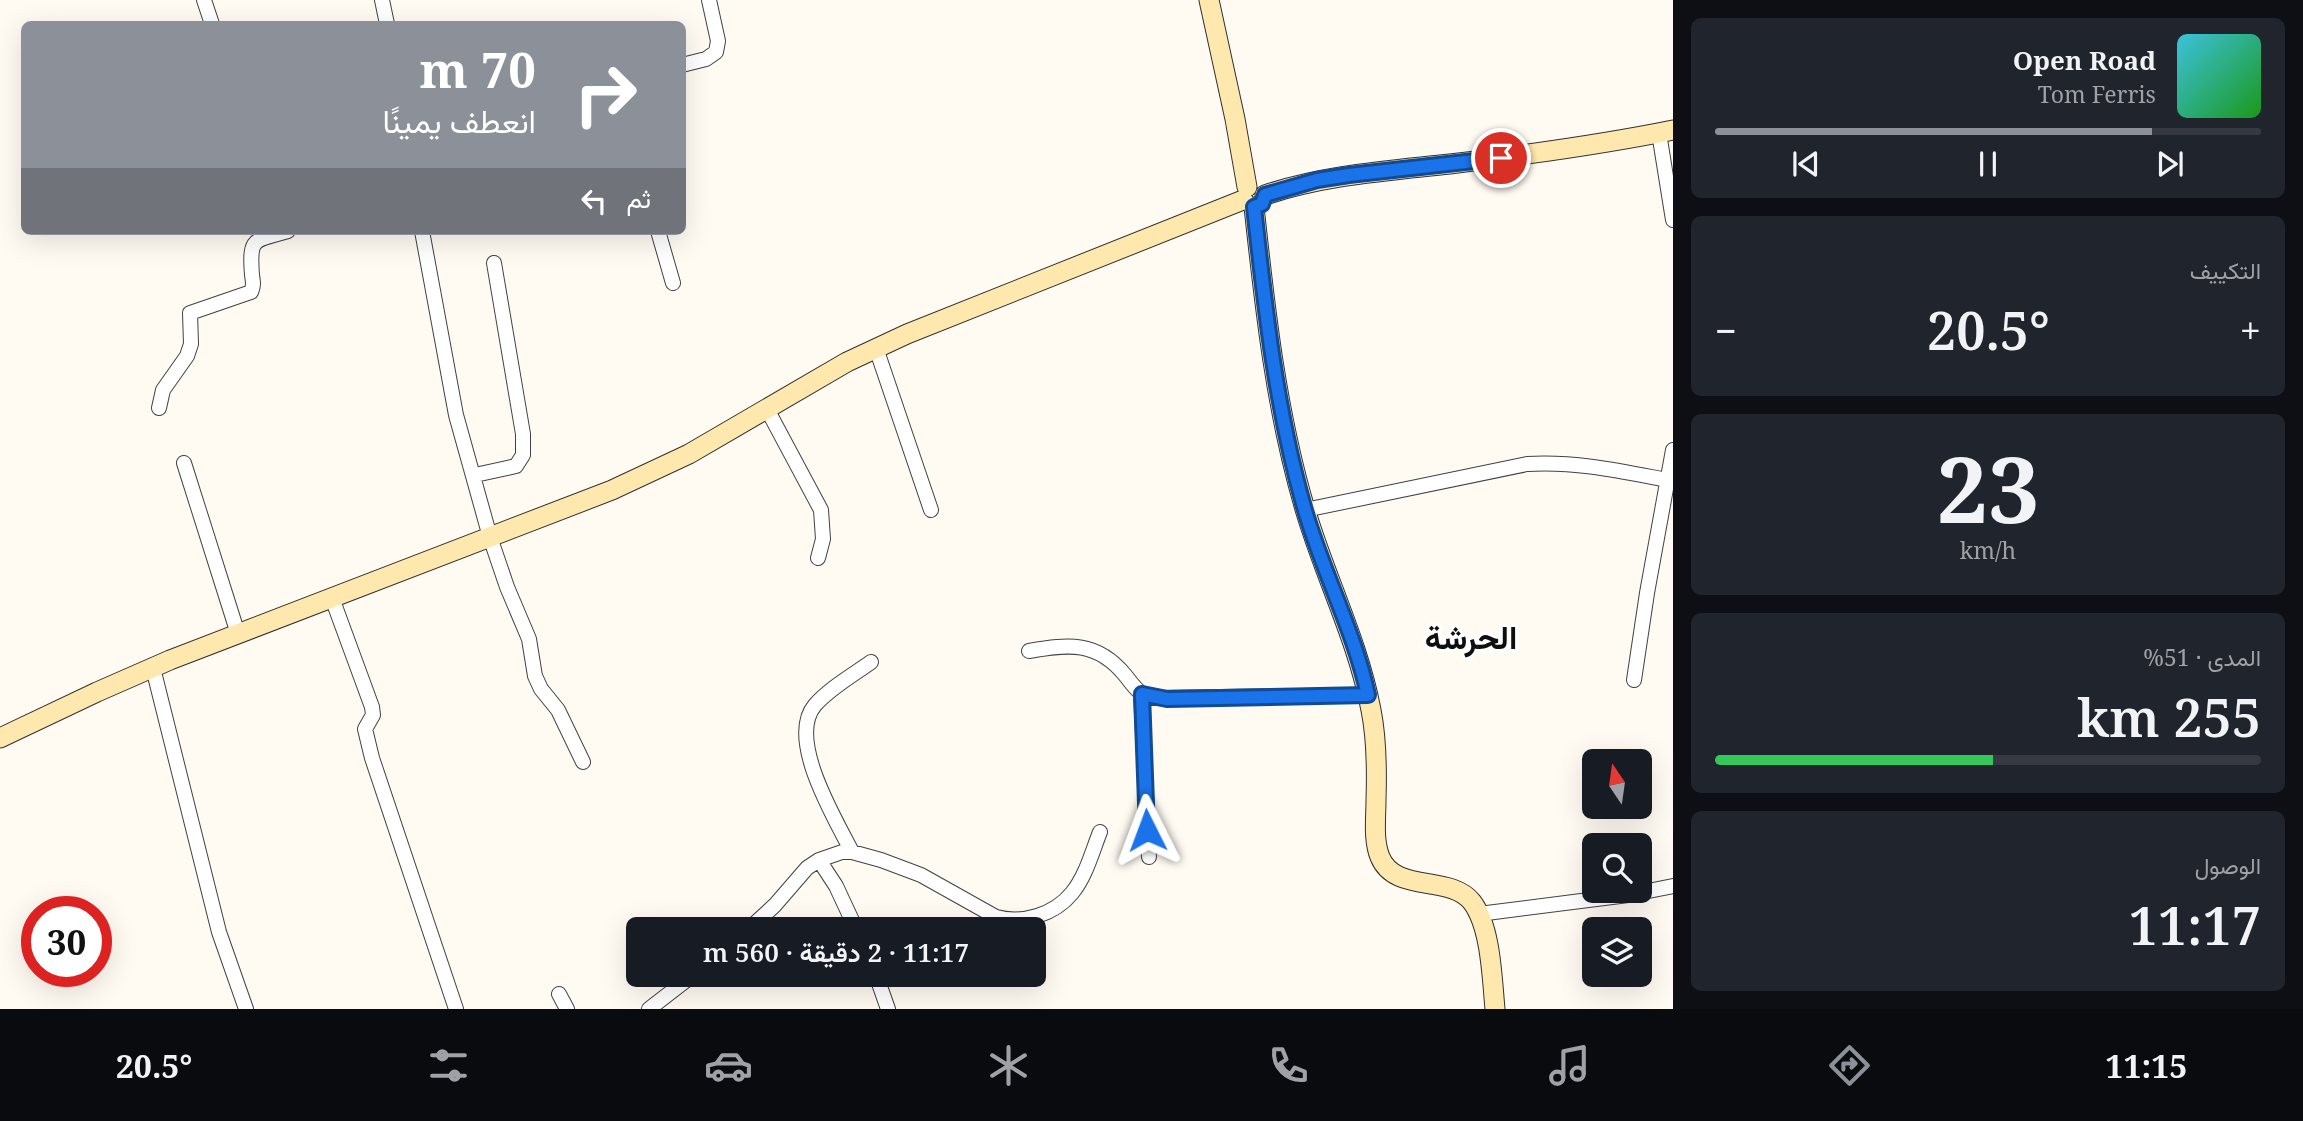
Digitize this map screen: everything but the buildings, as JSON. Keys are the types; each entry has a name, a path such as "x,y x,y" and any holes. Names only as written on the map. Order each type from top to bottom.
{"street":[{"path":"204,0 211,21"},
{"path":"382,0 386,21"},
{"path":"686,64 706,59 716,52 718,41 709,0"},
{"path":"1209,0 1252,197 1274,369 1283,418 1305,510 1356,653 1368,695 1375,735 1376,837 1381,860 1387,869 1398,876 1466,896 1479,914 1489,957 1495,1009"},
{"path":"0,738 153,668 650,474 876,348 1252,197 1317,180 1526,155 1666,131 1673,220"},
{"path":"159,408 163,390 187,356 191,344 190,313 251,292 253,244 258,239 273,235"},
{"path":"423,235 456,415 491,537 507,587 529,639 538,682 558,710 583,762"},
{"path":"659,235 673,283"},
{"path":"475,475 516,466 523,455 523,434 494,263"},
{"path":"876,348 931,510"},
{"path":"767,409 821,510 823,539 818,558"},
{"path":"1634,680 1673,450"},
{"path":"1305,510 1527,464 1553,462 1594,466 1667,480"},
{"path":"184,463 237,634"},
{"path":"1658,533 1673,529"},
{"path":"332,598 372,707 373,715 365,729 372,758 456,1009"},
{"path":"1029,652 1056,646 1090,649 1114,663 1142,694 1167,699 1368,695"},
{"path":"852,852 815,774 806,725 814,706 871,662"},
{"path":"153,668 219,932 246,1009"},
{"path":"1142,694 1149,858"},
{"path":"762,917 801,873 819,860 842,852 881,860 921,875 996,916 1020,920 1040,915 1052,909 1072,892 1100,832"},
{"path":"819,860 836,886 850,917"},
{"path":"1479,914 1628,895 1673,886"},
{"path":"649,1009 677,987"},
{"path":"880,987 888,1009"},
{"path":"559,995 567,1009"}],"district":[{"name":"الحرشة","path":"1471,638"}],"route":[{"path":"1147,830 1142,694 1146,697 1167,699 1368,695 1356,653 1305,510 1295,470 1274,369 1254,207 1262,204 1265,195 1317,180 1501,158"}]}
